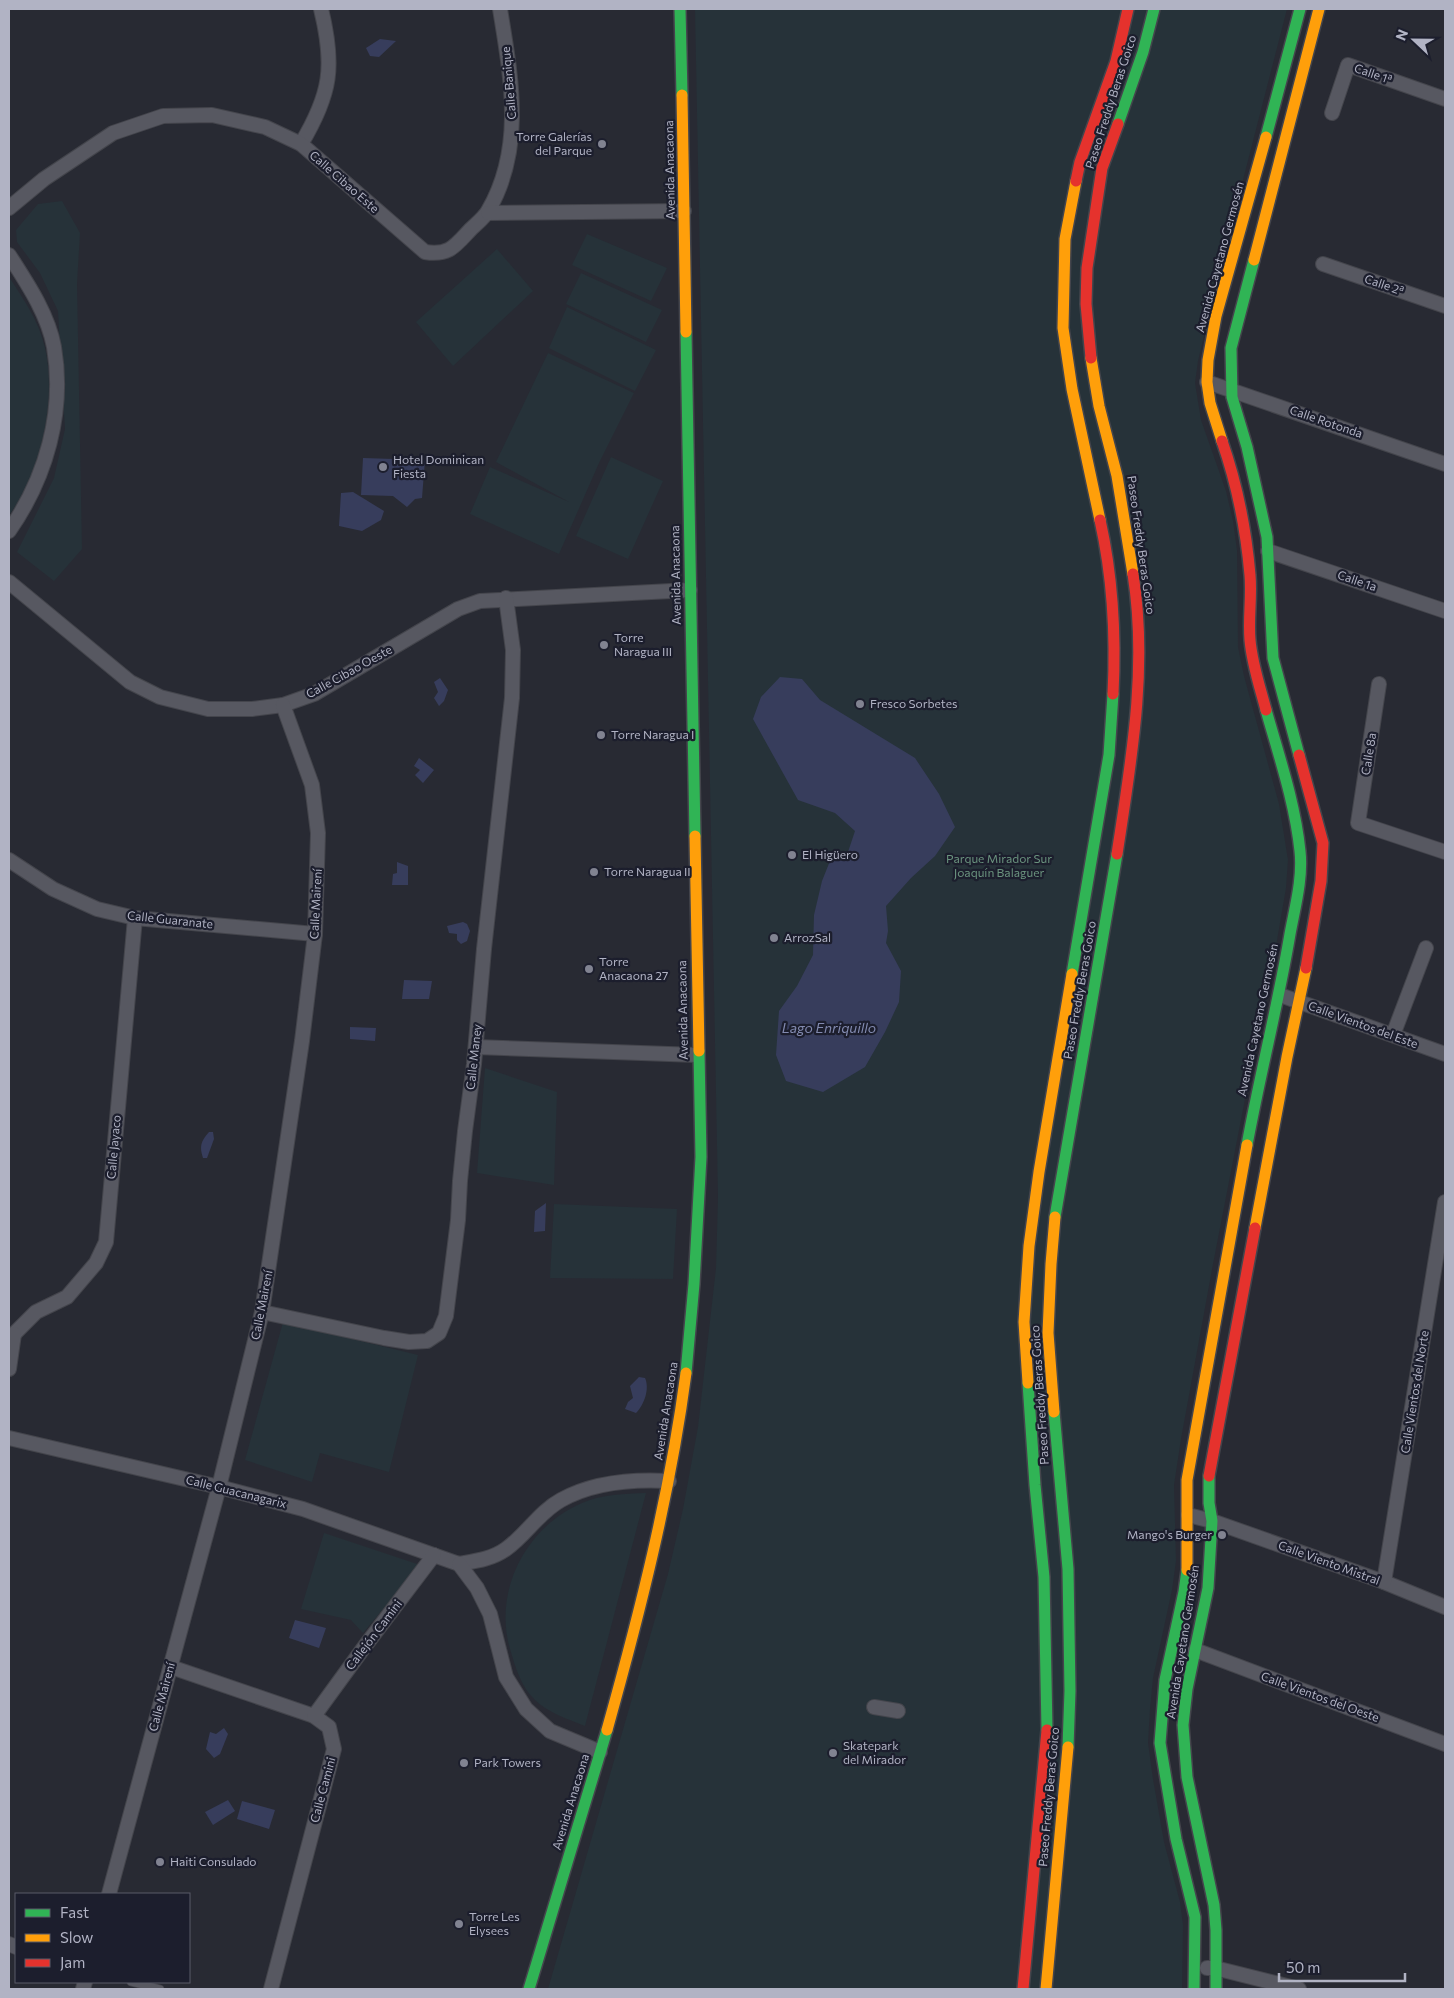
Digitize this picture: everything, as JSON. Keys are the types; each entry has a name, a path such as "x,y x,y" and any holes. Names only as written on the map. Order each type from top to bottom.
{"street":[{"path":"301,144 323,103 329,77 330,53 321,9"},
{"name":"Calle Banique","path":"488,212 501,184 510,151 513,117 509,66 500,9"},
{"name":"Avenida Anacaona","path":"530,1989 639,1613 669,1481 687,1367 697,1249 701,1157 697,1055 680,9"},
{"name":"Paseo Freddy Beras Goico","path":"1023,1989 1048,1720 1045,1605 1024,1322 1029,1246 1039,1172 1109,755 1115,657 1112,590 1106,546 1072,389 1063,328 1064,248 1080,162 1116,61 1128,9"},
{"name":"Paseo Freddy Beras Goico","path":"1046,1989 1065,1784 1070,1700 1068,1569 1048,1333 1051,1264 1056,1212 1131,764 1138,699 1138,607 1117,476 1091,359 1086,304 1087,268 1102,168 1143,52 1154,9"},
{"name":"Avenida Cayetano Germosén","path":"1194,1989 1195,1917 1176,1839 1160,1743 1165,1680 1184,1592 1188,1561 1187,1480 1208,1354 1258,1083 1280,995 1298,889 1300,852 1291,802 1256,673 1250,640 1250,576 1243,519 1232,470 1210,403 1207,382 1208,360 1216,316 1300,9"},
{"name":"Avenida Cayetano Germosén","path":"1216,1989 1214,1905 1192,1807 1183,1725 1187,1689 1208,1588 1212,1521 1209,1503 1209,1473 1286,1066 1300,1002 1320,880 1323,843 1273,658 1268,551 1261,505 1232,389 1232,348 1320,9"},
{"name":"Calle 1ª","path":"1332,113 1348,65 1445,99"},
{"name":"Calle Cibao Este","path":"9,208 44,179 113,133 163,116 212,115 265,127 301,144 425,252 438,254 452,249 488,212"},
{"path":"488,212 684,211"},
{"path":"9,255 40,307 54,346 57,397 51,438 39,478 24,510 9,531"},
{"name":"Calle 2ª","path":"1323,264 1445,306"},
{"name":"Calle Rotonda","path":"1207,382 1232,389 1445,464"},
{"name":"Calle 1a","path":"1268,551 1445,611"},
{"name":"Calle Cibao Oeste","path":"9,582 130,682 160,697 208,709 252,709 283,705 314,694 458,609 480,601 506,598 690,590"},
{"name":"Calle Maney","path":"262,1312 409,1342 426,1341 439,1333 446,1316 458,1220 464,1140 476,1047 484,949 512,698 513,650 506,598"},
{"name":"Calle 8a","path":"1379,684 1358,824 1445,852"},
{"name":"Calle Mairení","path":"109,1893 219,1487 262,1312 302,1041 315,934 318,833 312,785 283,705"},
{"name":"Calle Guaranate","path":"9,860 53,888 97,909 135,918 315,934"},
{"name":"Calle Jayaco","path":"11,1330 36,1312 67,1297 96,1263 106,1242 135,918"},
{"path":"1393,1036 1426,948"},
{"name":"Calle Vientos del Este","path":"1280,995 1445,1054"},
{"path":"476,1047 697,1055"},
{"name":"Calle Vientos del Norte","path":"1384,1582 1445,1202"},
{"path":"9,1369 11,1330"},
{"name":"Calle Guacanagarix","path":"9,1438 219,1487 303,1509 459,1564 483,1560 506,1548 533,1522 560,1501 586,1489 619,1481 669,1481"},
{"name":"Calle Viento Mistral","path":"1188,1515 1212,1521 1384,1582 1445,1607"},
{"name":"Callejón Camini","path":"314,1716 434,1555"},
{"path":"459,1564 477,1588 490,1614 506,1676 526,1708 550,1732 600,1752"},
{"name":"Calle Vientos del Oeste","path":"1195,1650 1445,1744"},
{"name":"Calle Camini","path":"171,1667 314,1716 330,1727 334,1748 271,1989"},
{"path":"874,1707 898,1711"},
{"path":"1042,1784 1065,1784"},
{"path":"1194,1968 1215,1968 1299,1989"}],"lane":[{"path":"134,1983 160,1989"}],"green space":[{"name":"Parque Mirador Sur Joaquín Balaguer","path":"695,9 1287,9 1219,273 1198,361 1195,383 1201,420 1226,491 1233,521 1237,550 1238,647 1244,676 1279,804 1288,860 1286,888 1268,993 1252,1063 1181,1439 1174,1485 1176,1561 1172,1590 1153,1678 1150,1709 1148,1743 1153,1779 1164,1842 1180,1902 1183,1925 1182,1989 548,1989 668,1574 683,1509 698,1427 716,1268 718,1197"},
{"path":"62,201 80,233 77,284 82,549 54,581 17,552 54,478 65,429 58,311 40,273 17,242 16,230 38,204"},
{"path":"587,234 667,268 651,301 572,265"},
{"path":"497,249 533,291 453,366 416,322"},
{"path":"581,273 662,310 646,342 566,304"},
{"path":"9,277 39,329 45,348 49,390 44,435 38,458 30,479 9,515"},
{"path":"567,307 656,350 635,391 549,348"},
{"path":"548,353 634,393 599,463 559,554 470,514 490,467 569,502 496,462"},
{"path":"611,457 663,481 628,559 576,536"},
{"path":"485,1068 557,1092 554,1185 477,1173"},
{"path":"554,1204 677,1209 673,1279 550,1278"},
{"path":"283,1322 418,1355 389,1472 320,1453 312,1482 245,1460"},
{"path":"646,1493 585,1726 540,1705 522,1683 510,1649 506,1627 506,1605 511,1583 519,1563 530,1544 562,1514 582,1503 598,1498"},
{"path":"324,1533 420,1565 363,1633 351,1620 301,1609"}],"water":[{"path":"380,39 396,41 379,57 370,56 366,48"},
{"path":"363,458 425,460 422,498 415,499 407,507 393,496 361,495"},
{"path":"353,492 384,511 381,520 362,531 339,526 341,493"},
{"name":"Lago Enriquillo","path":"780,677 802,679 820,700 915,758 939,794 955,827 935,856 911,878 886,906 888,931 886,943 901,971 899,1002 885,1032 865,1067 823,1092 786,1081 776,1055 779,1011 797,986 813,955 814,915 822,881 830,861 847,855 855,831 835,813 798,800 753,719 761,697"},
{"path":"440,678 448,690 444,701 439,706 434,698 438,692 434,682"},
{"path":"419,758 434,770 423,783 415,775 420,770 414,766"},
{"path":"397,862 408,866 408,885 392,885 393,874 397,873"},
{"path":"463,922 467,924 470,931 467,941 461,944 457,940 457,934 449,933 447,926"},
{"path":"404,980 432,981 429,999 402,999"},
{"path":"350,1027 376,1028 375,1041 350,1039"},
{"path":"209,1132 213,1132 214,1139 207,1158 203,1158 202,1144"},
{"path":"546,1203 545,1231 534,1232 535,1211"},
{"path":"639,1377 645,1378 647,1387 644,1401 636,1413 625,1409 628,1402 633,1398 630,1386"},
{"path":"295,1620 326,1628 319,1648 289,1638"},
{"path":"224,1728 228,1734 220,1754 214,1758 206,1749 210,1732 216,1734"},
{"path":"228,1800 235,1811 213,1825 205,1812"},
{"path":"242,1801 275,1810 269,1829 237,1819"}],"traffic: fast":[{"path":"680,9 682,95"},
{"path":"1118,124 1143,52 1154,9"},
{"path":"1266,137 1300,9"},
{"path":"1254,260 1231,348 1232,397 1247,447 1267,537 1273,658 1299,755"},
{"path":"686,332 695,836"},
{"path":"1072,974 1109,755 1113,694"},
{"path":"1247,1145 1285,961 1298,892 1301,861 1298,833 1286,780 1266,710"},
{"path":"1055,1217 1117,854"},
{"path":"686,1373 694,1284 701,1157 699,1051"},
{"path":"1028,1383 1044,1577 1047,1730"},
{"path":"1054,1412 1068,1569 1070,1691 1068,1747"},
{"path":"1209,1476 1209,1503 1212,1521 1208,1588 1187,1689 1183,1725 1187,1777 1214,1905 1216,1989"},
{"path":"1187,1570 1165,1680 1160,1743 1176,1839 1195,1917 1194,1989"},
{"path":"529,1989 607,1730"}],"traffic: slow":[{"path":"1254,260 1319,9"},
{"path":"682,95 686,332"},
{"path":"1222,441 1210,403 1207,382 1208,360 1216,316 1266,137"},
{"path":"1076,181 1065,239 1063,328 1072,389 1100,520"},
{"path":"1091,358 1099,406 1117,476 1133,574"},
{"path":"695,836 699,1051"},
{"path":"1255,1228 1287,1057 1306,968"},
{"path":"1028,1383 1024,1322 1029,1246 1039,1172 1072,974"},
{"path":"1187,1570 1187,1480 1247,1145"},
{"path":"1054,1412 1048,1333 1055,1217"},
{"path":"607,1730 631,1641 663,1508 686,1373"},
{"path":"1046,1989 1068,1747"}],"traffic: jam":[{"path":"1076,181 1080,162 1116,61 1128,9"},
{"path":"1091,358 1086,304 1087,268 1102,168 1118,124"},
{"path":"1222,441 1236,490 1246,541 1251,591 1251,649 1266,710"},
{"path":"1100,520 1111,585 1114,651 1113,694"},
{"path":"1117,854 1128,785 1136,715 1139,644 1133,574"},
{"path":"1299,755 1323,843 1321,881 1306,968"},
{"path":"1209,1476 1255,1228"},
{"path":"1023,1989 1047,1730"}],"place":[{"name":"Torre Galerías del Parque","path":"602,144"},
{"name":"Hotel Dominican Fiesta","path":"383,467"},
{"name":"Torre Naragua III","path":"604,645"},
{"name":"Fresco Sorbetes","path":"860,704"},
{"name":"Torre Naragua I","path":"601,735"},
{"name":"El Higüero","path":"792,855"},
{"name":"Torre Naragua II","path":"594,872"},
{"name":"ArrozSal","path":"774,938"},
{"name":"Torre Anacaona 27","path":"589,969"},
{"name":"Mango's Burger","path":"1222,1535"},
{"name":"Skatepark del Mirador","path":"833,1753"},
{"name":"Park Towers","path":"464,1763"},
{"name":"Haiti Consulado","path":"160,1862"},
{"name":"Torre Les Elysees","path":"459,1924"}]}
